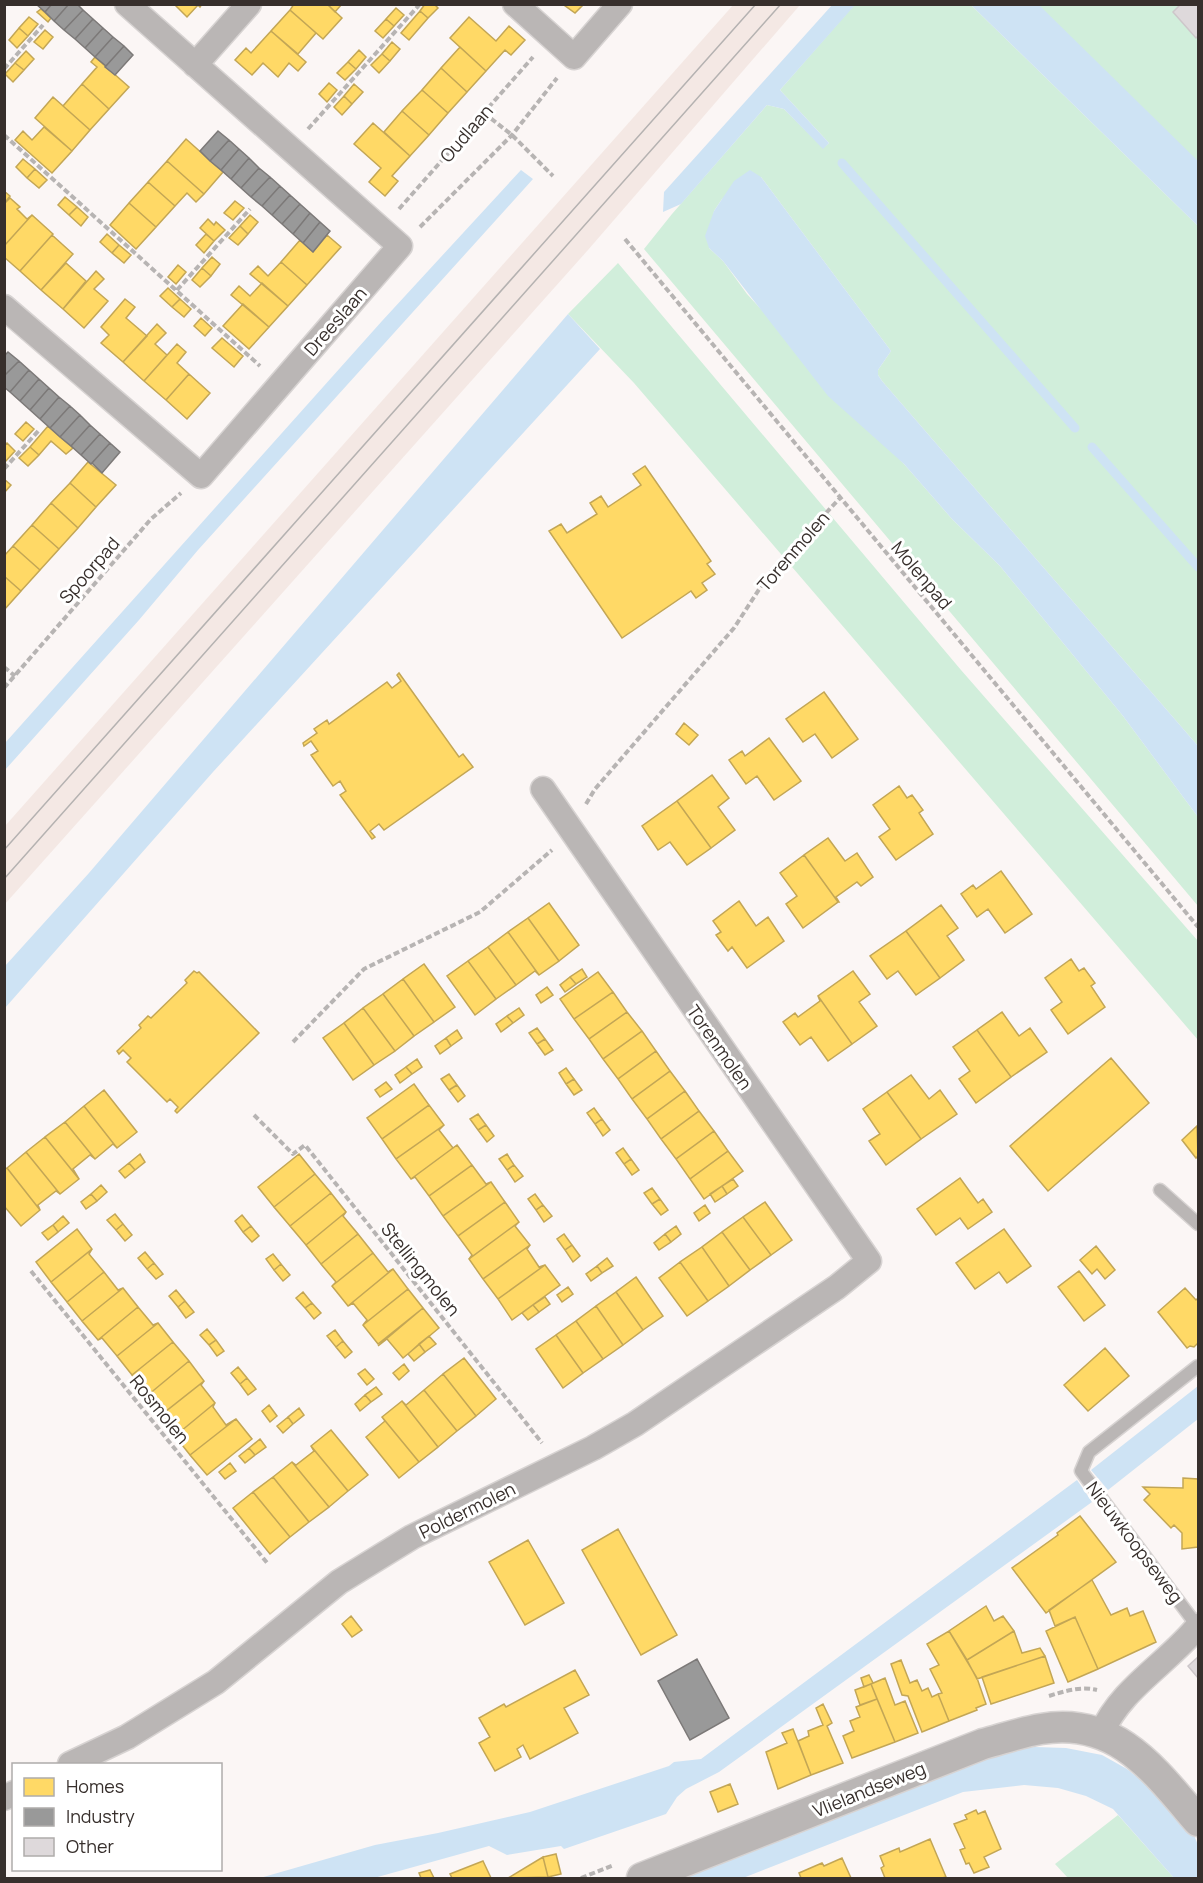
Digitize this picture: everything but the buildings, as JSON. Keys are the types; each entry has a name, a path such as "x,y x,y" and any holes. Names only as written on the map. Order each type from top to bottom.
{"street":[{"path":"127,4 400,246"},
{"path":"195,65 249,4"},
{"path":"515,4 574,57 620,4"},
{"name":"Dreeslaan","path":"201,476 400,246"},
{"path":"4,307 201,476"},
{"name":"Torenmolen","path":"543,789 869,1261"},
{"name":"Poldermolen","path":"72,1763 127,1737 208,1687 339,1582 403,1543 559,1465 634,1424 837,1287 869,1261"},
{"name":"Nieuwkoopseweg","path":"1101,1734 1122,1699 1183,1645 1198,1626"},
{"name":"Vlielandseweg","path":"642,1878 983,1744 1041,1729 1075,1728 1101,1734 1125,1745 1153,1770 1198,1821"}],"lane":[{"path":"1160,1190 1198,1224"},
{"name":"Nieuwkoopseweg","path":"1198,1366 1089,1452 1081,1471 1198,1626"}],"path":[{"path":"303,135 420,4"},
{"path":"4,69 43,25"},
{"name":"Oudlaan","path":"381,230 550,37"},
{"path":"400,246 512,135 574,57"},
{"path":"484,113 512,135 553,176"},
{"path":"4,135 280,384"},
{"path":"177,290 250,209"},
{"name":"Molenpad","path":"625,239 1198,927"},
{"path":"4,470 40,429"},
{"name":"Spoorpad","path":"4,688 151,519 201,476"},
{"name":"Torenmolen","path":"293,1042 364,969 480,912 572,832 595,789 734,628 769,574 840,498"},
{"path":"4,667 15,676"},
{"name":"Stellingmolen","path":"254,1115 293,1154 305,1145 559,1465"},
{"name":"Rosmolen","path":"31,1271 268,1564"}],"shaded area":[{"path":"734,4 800,5 588,250 5,904 5,826"}],"green space":[{"path":"855,4 971,5 1198,226 1198,746 882,381 878,370 891,351 761,177 722,199 714,211 709,248 723,261 747,294 952,519 1000,566 1123,716 1198,817 1198,906 644,249 767,105 784,109 823,148 829,143 780,90"},
{"path":"1024,5 1198,5 1198,176"},
{"path":"618,263 961,670 1198,941 1198,1040 634,383 568,314"},
{"path":"1118,1815 1174,1878 1068,1878 1055,1864"}],"water":[{"path":"833,4 855,5 780,90 829,143 823,149 784,109 767,105 681,204 663,212 664,192"},
{"path":"971,5 1039,5 1198,161 1198,226"},
{"path":"521,170 533,179 198,550 139,620 5,770 5,743 382,321"},
{"path":"750,170 761,177 891,351 878,370 882,381 1198,746 1198,817 1123,716 1000,566 952,519 904,464 828,396 723,261 709,248 705,236 714,211 734,181"},
{"path":"568,314 600,349 213,772 5,1008 5,966 89,873"},
{"path":"1198,1386 1198,1419 1108,1490 1091,1470"},
{"path":"1077,1480 1092,1502 719,1772 686,1789 677,1797 666,1814 564,1849 561,1846 507,1855 489,1846 374,1878 260,1878 375,1845 530,1812 669,1766 674,1762 701,1759"},
{"path":"1035,1747 1066,1748 1102,1755 1127,1769 1153,1790 1193,1833 1198,1845 1198,1878 1174,1878 1113,1809 1086,1796 1058,1788 1024,1785 963,1792 743,1878 673,1878 993,1755"}],"waterway":[{"path":"842,163 1075,428"},
{"path":"1092,447 1198,567"}],"tram line":[{"path":"4,850 756,4"},
{"path":"4,879 781,4"}]}
